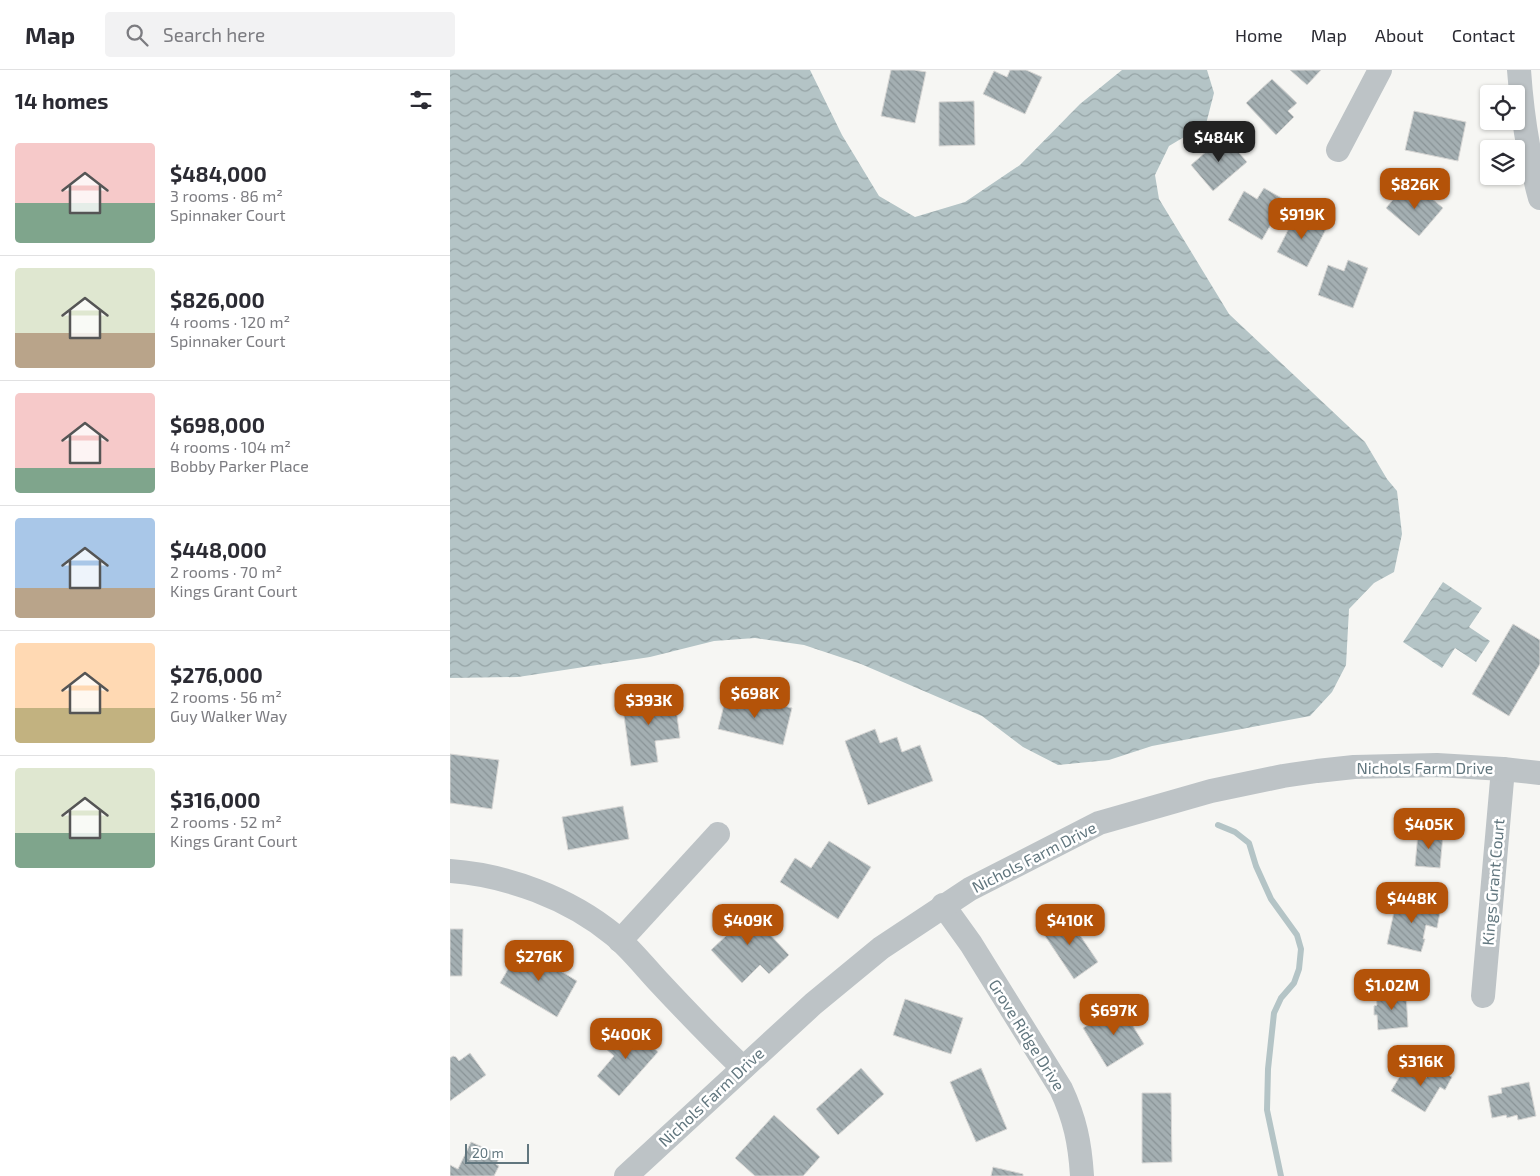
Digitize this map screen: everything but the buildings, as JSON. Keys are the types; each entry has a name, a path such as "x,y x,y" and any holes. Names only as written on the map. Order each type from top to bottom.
{"street":[{"path":"1338,150 1380,70"},
{"path":"1519,70 1522,116 1540,198"},
{"name":"Nichols Farm Drive","path":"626,1176 813,1004 866,960 943,905 970,889 1099,823 1211,791 1283,776 1354,767 1437,765 1540,773"},
{"name":"Kings Grant Court","path":"1483,996 1503,769"},
{"path":"620,941 718,834"},
{"path":"450,871 501,879 526,886 556,899 614,934 700,1026 743,1068"},
{"name":"Grove Ridge Drive","path":"943,905 971,944 1061,1090 1077,1129 1082,1176"}],"water":[{"path":"450,70 810,70 842,135 879,196 915,217 965,202 1020,165 1080,104 1122,70 1207,70 1214,93 1206,124 1169,146 1155,175 1159,199 1229,314 1365,442 1387,479 1397,491 1402,534 1394,572 1374,583 1349,609 1346,665 1332,692 1310,716 1152,746 1109,760 1058,765 1023,747 982,716 861,664 804,645 755,638 714,641 650,657 518,677 450,678"},
{"path":"1443,582 1482,608 1469,627 1490,641 1476,662 1455,648 1442,668 1403,642"}],"waterway":[{"path":"1218,825 1235,832 1249,843 1256,866 1271,899 1297,935 1301,949 1299,969 1294,983 1281,998 1274,1013 1268,1069 1267,1110 1281,1176"}]}
